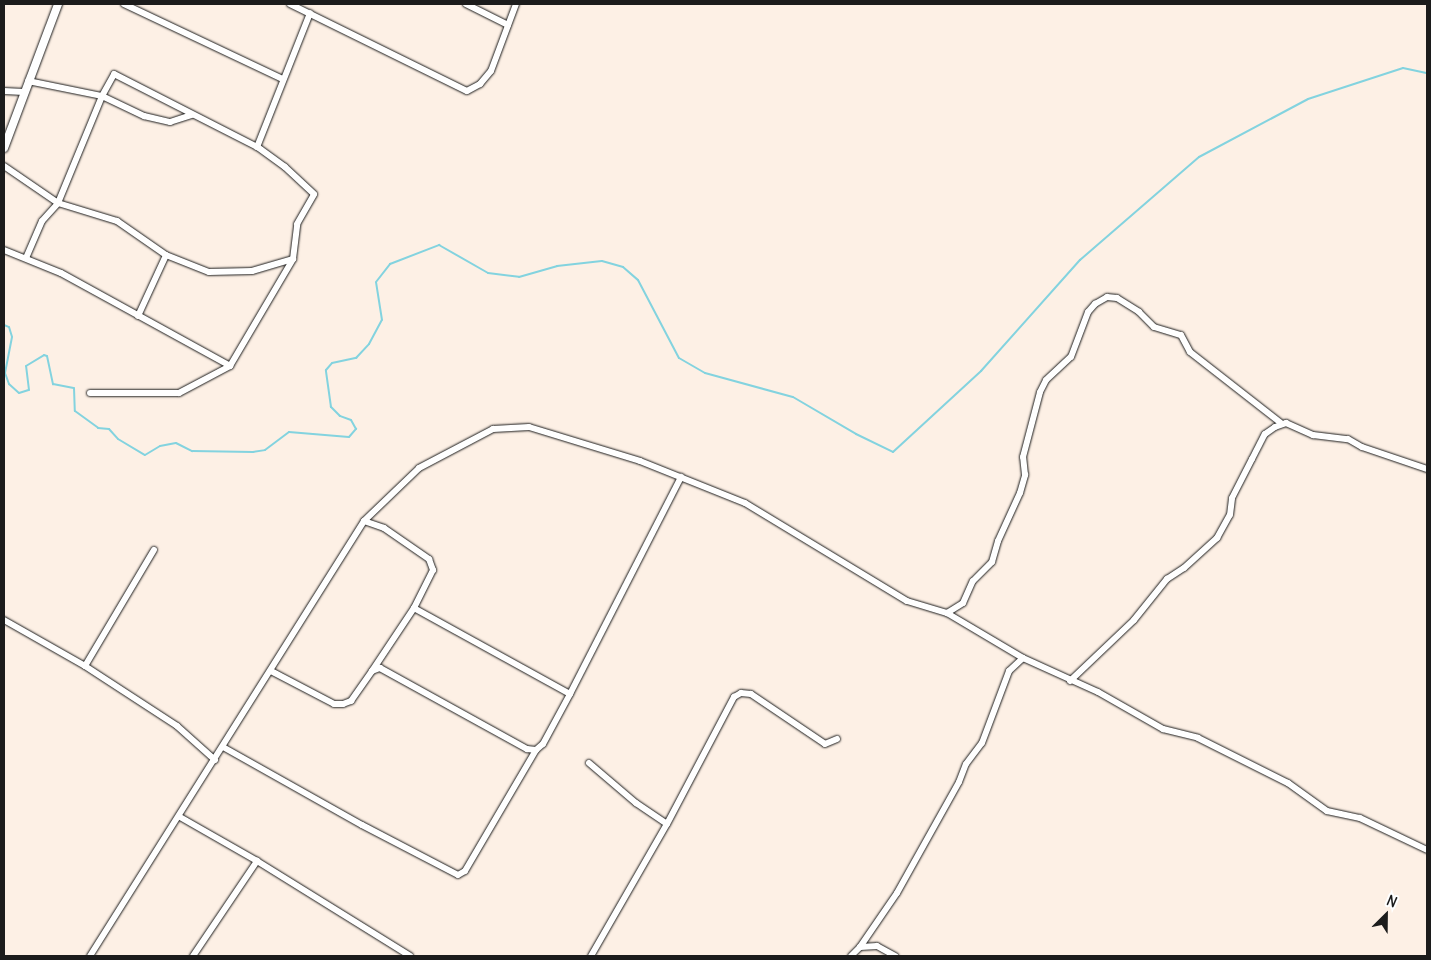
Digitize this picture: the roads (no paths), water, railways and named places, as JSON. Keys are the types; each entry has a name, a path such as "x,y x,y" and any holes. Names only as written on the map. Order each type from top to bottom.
{"street":[{"path":"4,148 58,4"},
{"path":"124,4 283,79"},
{"path":"290,4 467,91 480,84 492,71 516,4"},
{"path":"466,4 508,25"},
{"path":"257,147 310,13"},
{"path":"26,258 42,221 58,203 102,96 114,74 192,116 257,147 285,166 314,194 297,224 293,258 230,366 179,393 90,393"},
{"path":"28,81 102,96 144,116 170,122 192,116"},
{"path":"4,90 24,92"},
{"path":"4,166 58,203 117,221 166,255 209,272 252,271 293,258"},
{"path":"4,250 26,258 230,366"},
{"path":"138,316 166,255"},
{"path":"947,613 962,603 973,582 992,562 998,541 1020,493 1025,475 1023,457 1040,392 1046,380 1071,357 1088,312 1095,304 1107,297 1117,298 1139,312 1154,326 1181,336 1190,352 1280,423 1295,425 1313,436 1348,439 1362,447 1427,468"},
{"path":"1070,681 1134,620 1167,579 1184,568 1217,538 1230,515 1232,498 1265,434 1280,423"},
{"path":"90,956 180,817 364,521 419,468 493,429 529,427 681,477 745,503 908,601 947,613 1023,658 1070,681 1098,692 1163,729 1198,738 1288,783 1327,811 1360,818 1427,850"},
{"path":"224,747 362,825 458,875 465,871 536,750 543,744 681,477"},
{"path":"271,670 334,704 351,701 414,608 433,570 429,559 384,528 364,521"},
{"path":"85,666 154,550"},
{"path":"414,608 570,694"},
{"path":"4,620 85,666 177,726 215,760"},
{"path":"851,956 860,947 897,892 960,782 966,764 982,744 1006,677 1014,664 1023,658"},
{"path":"372,671 380,668 528,749 536,750"},
{"path":"591,956 667,824 728,706 741,693 751,694 825,744 837,739"},
{"path":"589,763 636,803 667,824"},
{"path":"180,817 257,860 410,956"},
{"path":"193,956 257,860"},
{"path":"860,947 877,946 895,956"}],"waterway":[{"path":"4,325 9,327 12,337 5,373 9,384 19,393 29,390 26,366 44,355 47,356 53,384 74,388 75,411 98,428 109,429 118,439 145,455 160,446 176,443 192,451 253,452 265,450 289,432 349,437 356,429 351,420 340,416 331,407 326,370 332,363 356,358 369,344 382,320 376,282 390,264 439,245 488,273 519,277 557,266 602,261 623,267 638,280 679,358 705,373 793,397 856,434 893,452 981,371 1080,260 1199,157 1308,99 1403,68 1427,73"}]}
